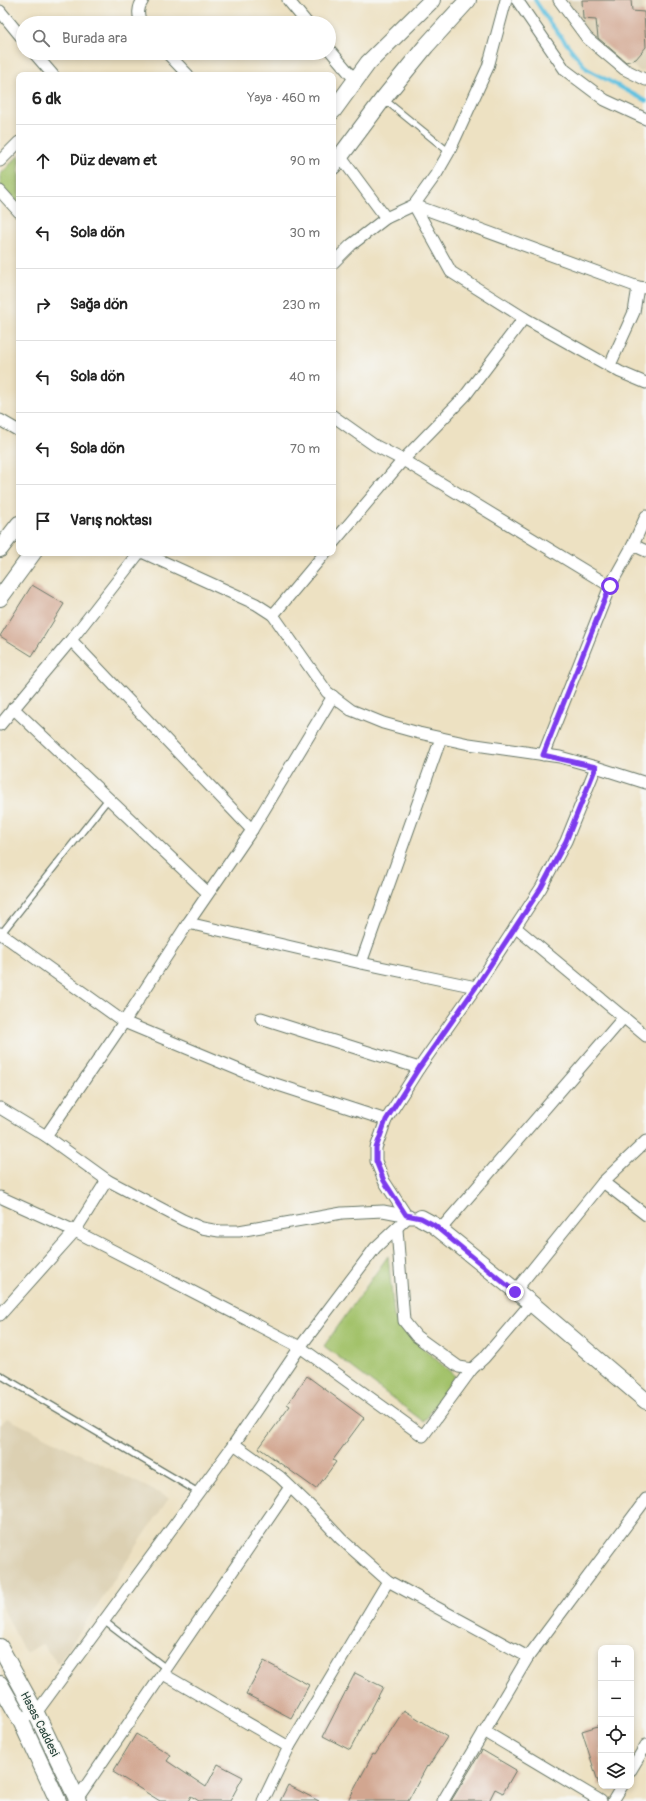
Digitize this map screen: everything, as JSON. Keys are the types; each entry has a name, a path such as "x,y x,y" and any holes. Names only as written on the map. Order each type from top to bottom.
{"main road":[{"path":"336,107 368,63 432,0"},
{"path":"337,161 383,99 426,46 468,0"},
{"path":"0,549 16,528"},
{"path":"0,598 31,556"},
{"path":"414,1217 440,1230 515,1292 531,1302 646,1401"},
{"name":"Hasas Caddesi","path":"0,1647 36,1713 78,1800"},
{"name":"Hasas Caddesi","path":"0,1684 20,1719 58,1801"},
{"path":"0,1709 20,1719"}],"street":[{"path":"140,16 139,10 143,0"},
{"path":"288,0 301,16"},
{"path":"336,260 351,245 386,218 414,205 449,152 488,67 506,0"},
{"path":"517,0 565,70 605,100 646,119"},
{"path":"559,0 587,38 624,68 646,80"},
{"path":"0,11 16,30"},
{"path":"336,57 356,81"},
{"path":"40,60 50,72"},
{"path":"174,60 185,72"},
{"path":"0,161 16,145"},
{"path":"337,161 386,218"},
{"path":"0,191 16,209"},
{"path":"414,205 642,288 634,312 610,365"},
{"path":"414,205 451,272 524,318 620,372 646,383"},
{"path":"336,539 403,460 465,396 524,318"},
{"path":"336,418 374,444 403,460 610,586"},
{"path":"0,420 16,429"},
{"path":"543,755 610,586 633,545 646,516"},
{"path":"633,545 646,551"},
{"path":"0,725 71,640 137,556"},
{"path":"151,556 256,604 273,615 327,692 351,710 383,723 441,738 469,744 543,755 596,767 646,783"},
{"path":"273,615 322,556"},
{"path":"71,640 252,830"},
{"path":"46,1136 124,1022 208,893 252,830 333,696"},
{"path":"14,708 208,893"},
{"path":"361,963 441,738"},
{"path":"414,1217 384,1181 376,1161 376,1148 386,1120 419,1068 476,987 541,888 566,841 596,767"},
{"path":"188,923 361,963 476,987"},
{"path":"515,927 646,1036"},
{"path":"0,934 124,1022 263,1080 386,1120"},
{"path":"440,1230 624,1017"},
{"path":"261,1018 419,1068"},
{"path":"0,1108 46,1136 107,1180 182,1220 202,1228 218,1231 239,1231 342,1213 383,1211 414,1217"},
{"path":"515,1292 603,1182 646,1141"},
{"path":"0,1315 75,1231 107,1180"},
{"path":"603,1182 646,1215"},
{"path":"0,1197 75,1231 300,1347 423,1436 472,1369 484,1358 531,1302"},
{"path":"20,1719 36,1713 234,1444 300,1347 375,1248 407,1218 414,1217"},
{"path":"397,1229 404,1321 416,1336 459,1367 472,1369"},
{"path":"234,1444 280,1477 312,1507 341,1539 388,1581 528,1657"},
{"path":"78,1800 290,1487"},
{"path":"443,1801 528,1657 646,1500"},
{"path":"263,1801 290,1747 388,1581"},
{"path":"165,1672 290,1747"},
{"path":"484,1731 601,1801"},
{"path":"634,1765 646,1745"},
{"path":"613,1801 620,1789"}],"lane":[{"path":"383,99 449,152"},
{"path":"0,934 109,798"},
{"path":"0,1375 198,1492"},
{"path":"104,1621 165,1672"}],"shaded area":[{"path":"567,0 642,0 646,35 646,70 641,72 589,35"},
{"path":"7,1418 169,1498 58,1664 42,1644 25,1653 0,1602 0,1425"}],"green space":[{"path":"16,158 16,202 0,187 0,175"},
{"path":"388,1256 394,1316 399,1327 455,1376 424,1422 324,1346"}],"building":[{"path":"582,0 631,0 632,11 644,12 646,47 636,59 626,62 598,38 596,20 583,19"},
{"path":"32,585 64,604 32,656 0,636"},
{"path":"307,1376 364,1418 333,1460 336,1462 316,1489 259,1448 290,1406 287,1404"},
{"path":"264,1661 309,1685 291,1718 246,1694"},
{"path":"355,1673 383,1687 350,1750 323,1736"},
{"path":"404,1710 447,1737 428,1767 427,1766 408,1801 348,1801 373,1754 375,1755"},
{"path":"598,1726 598,1782 582,1731"},
{"path":"136,1734 171,1755 167,1761 206,1787 218,1764 243,1777 230,1801 199,1801 191,1796 188,1801 160,1801 113,1772"},
{"path":"482,1750 516,1770 503,1793 495,1789 489,1801 451,1801"},
{"path":"288,1785 319,1801 280,1801"}],"waterway":[{"path":"535,0 550,23 587,69 646,101"}],"route":[{"path":"515,1292 465,1249 434,1225 421,1218 406,1215 384,1181 376,1161 376,1148 386,1120 419,1068 476,987 541,888 566,841 596,767 543,755 610,586"}]}
